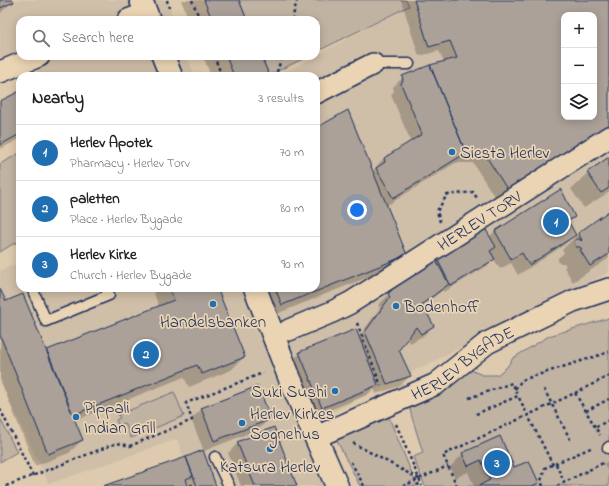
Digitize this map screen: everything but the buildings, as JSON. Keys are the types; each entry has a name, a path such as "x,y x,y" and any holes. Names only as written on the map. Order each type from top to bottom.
{"street":[{"path":"0,72 29,60"},
{"path":"165,60 169,72"},
{"path":"320,91 373,64"},
{"name":"HERLEV TORV","path":"289,330 350,303 609,137"},
{"name":"HERLEV BYGADE","path":"316,437 436,384 487,343 572,301 609,289"},
{"path":"256,292 290,379 337,486"}],"lane":[{"path":"373,64 410,64"},
{"path":"34,292 46,321 109,295 108,292"},
{"path":"215,457 229,486"}],"path":[{"path":"192,0 198,16"},
{"path":"293,16 297,0"},
{"path":"216,60 220,72"},
{"path":"277,72 281,60"},
{"path":"448,240 441,227 437,211 447,195 473,192 490,214"},
{"path":"350,303 388,404 422,486"},
{"path":"515,389 522,380 609,352"},
{"path":"6,486 118,443 130,446 192,420 186,403 263,373"},
{"path":"457,486 443,455 609,376"},
{"path":"469,398 512,383 566,486"},
{"path":"544,389 571,441"},
{"path":"543,486 541,481 545,468 607,446 575,393"},
{"path":"476,414 518,396"},
{"path":"586,411 609,399"},
{"path":"0,409 33,476"},
{"path":"596,427 609,420"},
{"path":"351,442 419,479"},
{"path":"557,486 604,463 602,459"},
{"path":"403,486 448,466"},
{"path":"418,486 419,479"}],"shaded area":[{"path":"0,0 167,0 173,16 16,16 16,53 0,59"},
{"path":"239,0 406,0 409,6 320,50 320,16 245,16"},
{"path":"406,0 609,0 609,272 329,414 330,486 195,486 177,439 49,484 0,381 0,271 16,264 16,292 320,292 320,72 285,72 308,60 320,60 320,53 408,6"},
{"path":"34,60 189,60 193,72 39,72"},
{"path":"263,60 301,60 275,72 268,72"},
{"path":"16,155 16,243 0,252 0,164"},
{"path":"609,318 609,486 425,486 413,457 423,453 411,414 410,408 412,405 467,368 482,375 497,375 507,367 513,358 549,336"},
{"path":"174,392 184,416 131,438 125,423 118,425 116,420 120,418 118,415"},
{"path":"388,415 417,486 360,486 335,437"},
{"path":"0,418 17,452 0,462"}],"place":[{"name":"Siesta Herlev","path":"452,152"},
{"name":"Herlev Apotek","path":"556,222"},
{"name":"Handelsbanken","path":"213,304"},
{"name":"Bodenhoff","path":"396,306"},
{"name":"paletten","path":"146,354"},
{"name":"Suki Sushi","path":"335,391"},
{"name":"Pippali Indian Grill","path":"76,417"},
{"name":"Herlev Kirkes Sognehus","path":"242,423"},
{"name":"Katsura Herlev","path":"270,449"},
{"name":"Herlev Kirke","path":"497,463"}]}
